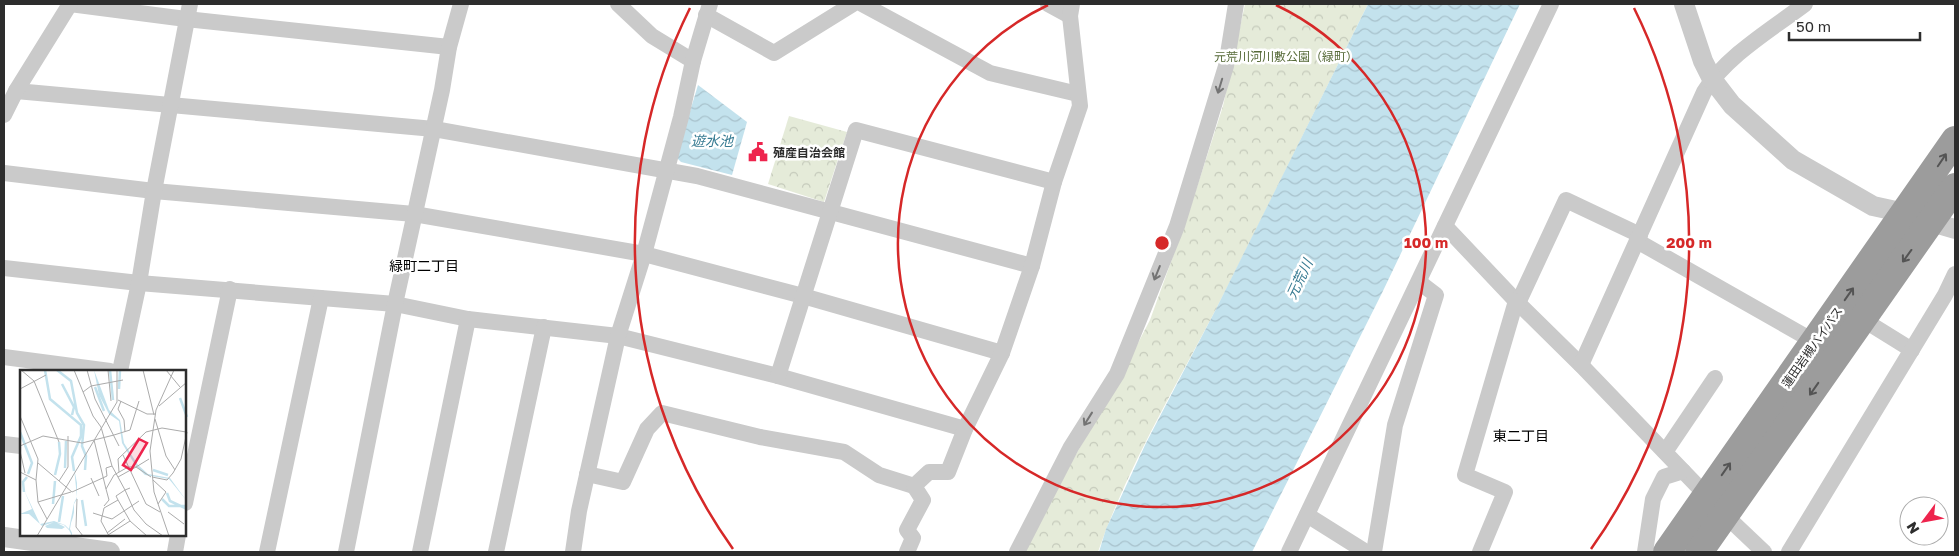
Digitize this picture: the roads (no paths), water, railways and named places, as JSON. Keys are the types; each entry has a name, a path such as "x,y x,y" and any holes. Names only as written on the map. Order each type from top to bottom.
{"highway":[{"name":"蓮田岩槻バイパス","path":"1667,552 1816,342 1955,140"},
{"name":"蓮田岩槻バイパス","path":"1699,552 1862,319 1943,225 1955,187"}],"street":[{"path":"4,115 16,91 70,4 188,11 449,47"},
{"path":"346,552 395,304 434,129 449,47 461,4"},
{"path":"618,4 652,36 693,61"},
{"path":"573,552 579,511 618,336 644,254 708,9 774,53 853,4"},
{"path":"862,4 990,73 1078,94"},
{"path":"914,486 929,472 948,472 965,429 1002,353 1032,266 1054,182 1080,106 1071,10 1048,4"},
{"path":"1017,552 1070,447 1117,374 1177,226 1226,66 1236,4"},
{"path":"1289,552 1551,4"},
{"path":"1684,4 1703,61 1712,79 1732,104 1793,160 1873,206 1905,213"},
{"path":"1581,365 1704,92 1712,79 1743,51 1805,4"},
{"path":"120,370 139,283 154,191 182,53 188,11"},
{"path":"16,91 434,129 697,176 1032,266"},
{"path":"778,376 856,130 1054,182"},
{"path":"4,173 154,191 414,214 644,254 803,296 1002,353"},
{"path":"1480,552 1505,492 1465,476 1517,302 1566,200 1638,238 1816,342"},
{"path":"1445,226 1707,496"},
{"path":"4,268 139,283 395,304 468,319 618,336 778,376 965,429"},
{"path":"1789,552 1945,295 1955,274"},
{"path":"1374,552 1395,425 1436,295 1419,282"},
{"path":"186,498 230,289"},
{"path":"266,552 321,298"},
{"path":"420,552 468,319"},
{"path":"1862,319 1912,350"},
{"path":"496,552 544,327"},
{"path":"4,357 102,370"},
{"path":"1665,452 1715,378"},
{"path":"587,474 623,482 647,429 662,413 760,437 844,452 879,475 914,486 923,500 907,530 913,538 907,552"},
{"path":"4,444 20,446"},
{"path":"1645,552 1653,499 1664,477 1683,471"},
{"path":"1307,515 1366,552"},
{"path":"1726,516 1764,552"},
{"path":"175,552 178,536"},
{"path":"4,537 82,542 110,552"}],"water":[{"name":"元荒川","path":"1368,4 1520,4 1382,293 1252,552 1099,552 1106,529 1146,443 1215,311"},
{"name":"遊水池","path":"698,85 747,122 732,175 681,162 676,157"}],"place":[{"name":"殖産自治会館","path":"758,152"}],"district":[{"name":"緑町二丁目","path":"424,265"},
{"name":"東二丁目","path":"1521,435"}],"park label":[{"name":"元荒川河川敷公園（緑町）","path":"1286,56"}]}
